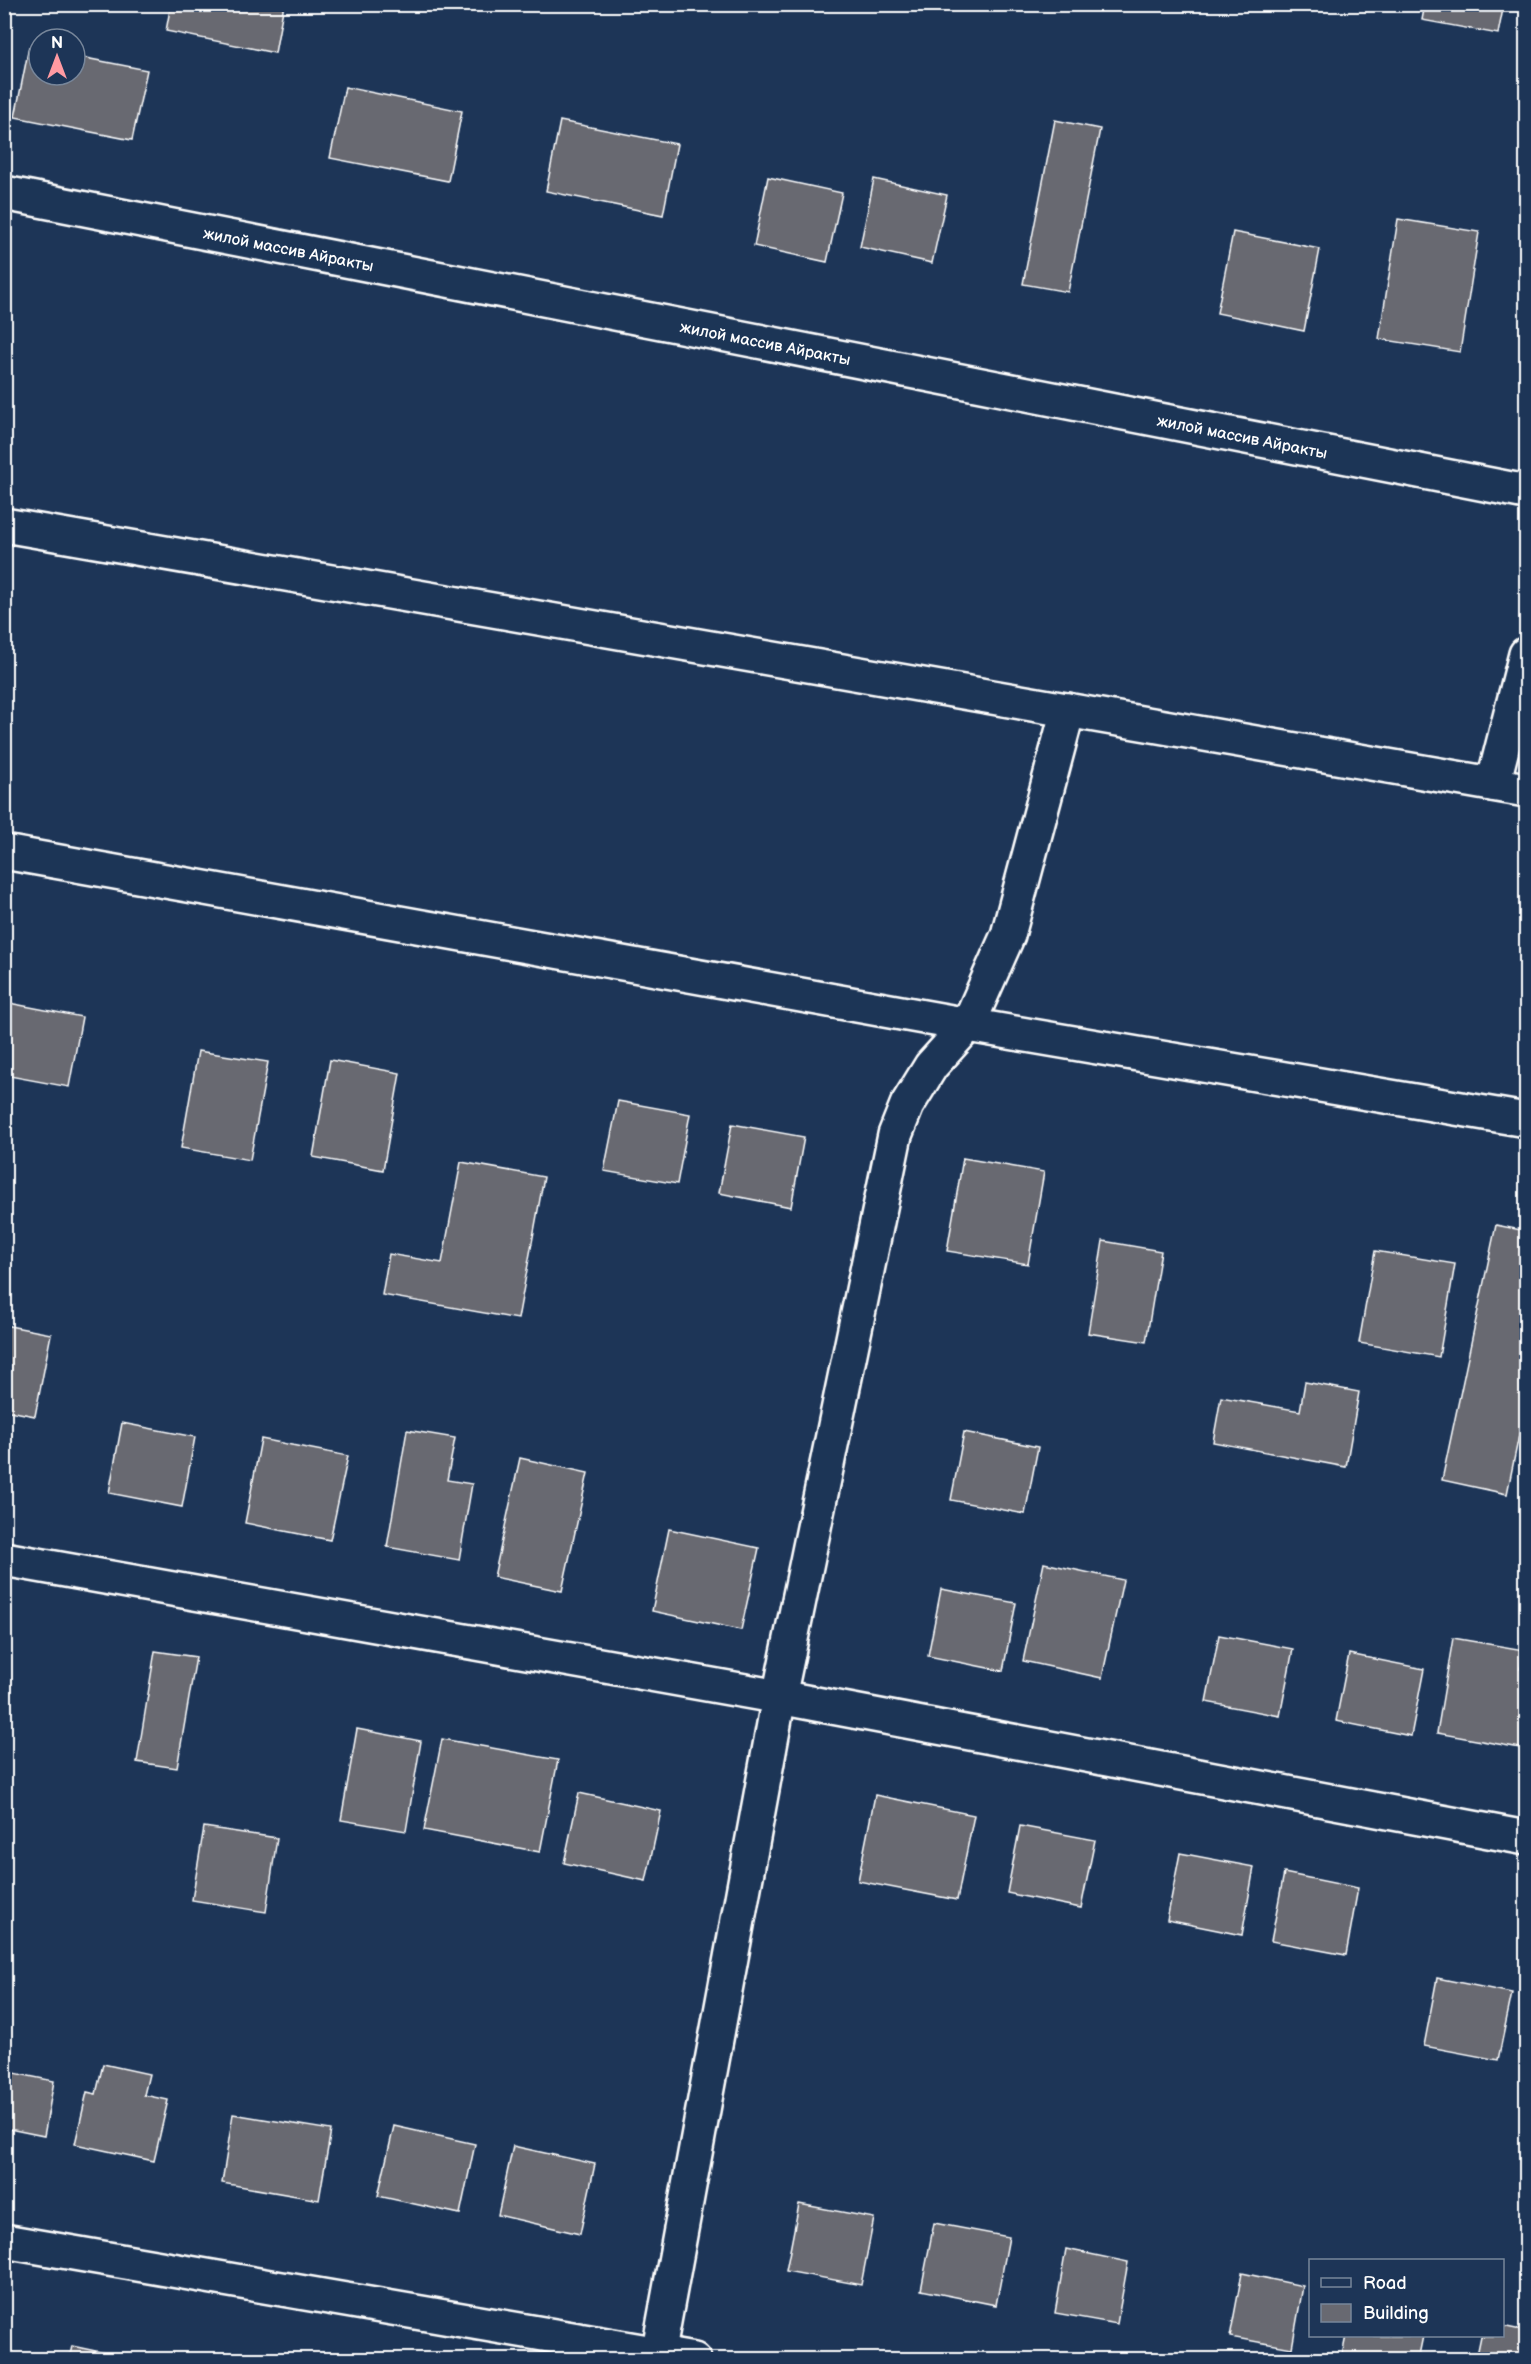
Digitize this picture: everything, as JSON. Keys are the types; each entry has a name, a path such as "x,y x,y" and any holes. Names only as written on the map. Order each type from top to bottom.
{"street":[{"name":"жилой массив Айракты","path":"4,193 1527,492"},
{"path":"4,525 1527,790"},
{"path":"1493,784 1527,654"},
{"path":"658,2356 779,1697 896,1135 906,1105 931,1066 968,1025 1008,935 1068,710"},
{"path":"4,852 968,1025 1527,1120"},
{"path":"4,1559 779,1697 1527,1838"},
{"path":"4,2241 658,2356 694,2360"}],"building":[{"path":"171,4 284,4 275,53 166,31"},
{"path":"1425,4 1504,4 1498,34 1422,20"},
{"path":"27,57 27,87 87,87 87,58 147,70 132,140 15,117"},
{"path":"345,87 462,111 448,181 330,158"},
{"path":"1055,120 1100,129 1068,292 1023,284"},
{"path":"560,121 677,144 663,215 546,191"},
{"path":"768,177 842,193 827,262 754,246"},
{"path":"874,179 947,195 932,263 860,247"},
{"path":"1398,219 1479,232 1460,352 1379,339"},
{"path":"1233,232 1320,249 1304,331 1217,313"},
{"path":"9,1003 82,1017 69,1087 4,1075 4,1028"},
{"path":"198,1051 268,1062 250,1160 181,1148"},
{"path":"330,1060 400,1073 383,1170 313,1157"},
{"path":"618,1101 690,1114 677,1184 604,1171"},
{"path":"732,1124 804,1137 791,1207 719,1193"},
{"path":"963,1158 1044,1172 1028,1264 947,1251"},
{"path":"461,1162 544,1177 518,1319 382,1295 389,1254 442,1263"},
{"path":"1496,1225 1526,1231 1526,1401 1507,1494 1442,1480"},
{"path":"1103,1241 1161,1251 1146,1342 1088,1333"},
{"path":"1375,1251 1455,1264 1439,1357 1359,1343"},
{"path":"4,1325 51,1334 35,1416 4,1410"},
{"path":"1305,1382 1359,1392 1346,1467 1213,1442 1221,1397 1300,1411"},
{"path":"122,1423 195,1437 182,1507 109,1493"},
{"path":"407,1430 455,1438 447,1480 472,1484 459,1560 387,1547"},
{"path":"964,1432 1038,1447 1025,1514 951,1500"},
{"path":"261,1439 348,1456 330,1540 245,1523"},
{"path":"520,1458 588,1473 562,1591 494,1577"},
{"path":"669,1529 759,1548 741,1630 652,1611"},
{"path":"1044,1563 1123,1580 1102,1678 1023,1661"},
{"path":"941,1589 1016,1603 1003,1671 928,1656"},
{"path":"1219,1635 1293,1649 1280,1716 1206,1702"},
{"path":"1453,1638 1524,1650 1520,1669 1526,1670 1526,1749 1437,1733"},
{"path":"155,1651 196,1657 177,1768 137,1762"},
{"path":"1349,1654 1424,1669 1411,1736 1336,1721"},
{"path":"357,1729 421,1741 406,1831 341,1820"},
{"path":"442,1739 558,1760 540,1852 424,1830"},
{"path":"579,1793 661,1811 646,1881 564,1863"},
{"path":"875,1795 974,1815 957,1900 858,1881"},
{"path":"1020,1826 1095,1840 1081,1908 1007,1893"},
{"path":"204,1827 277,1838 266,1912 192,1900"},
{"path":"1180,1853 1254,1867 1242,1935 1167,1920"},
{"path":"1284,1873 1358,1888 1346,1955 1271,1941"},
{"path":"1437,1978 1512,1993 1498,2060 1424,2046"},
{"path":"103,2064 149,2074 144,2095 168,2100 154,2161 75,2144 87,2092 96,2094"},
{"path":"4,2071 54,2081 44,2136 4,2128"},
{"path":"233,2114 331,2130 319,2200 222,2183"},
{"path":"394,2126 475,2144 460,2214 378,2196"},
{"path":"513,2146 595,2164 580,2234 498,2215"},
{"path":"799,2204 874,2218 861,2285 786,2271"},
{"path":"934,2223 1009,2237 996,2305 921,2290"},
{"path":"1066,2249 1128,2262 1117,2324 1055,2313"},
{"path":"1242,2273 1303,2286 1292,2348 1230,2337"},
{"path":"1504,2326 1526,2331 1526,2360 1476,2360 1481,2337 1504,2337"},
{"path":"1346,2337 1423,2337 1418,2360 1341,2360"},
{"path":"72,2346 138,2360 69,2360"}]}
